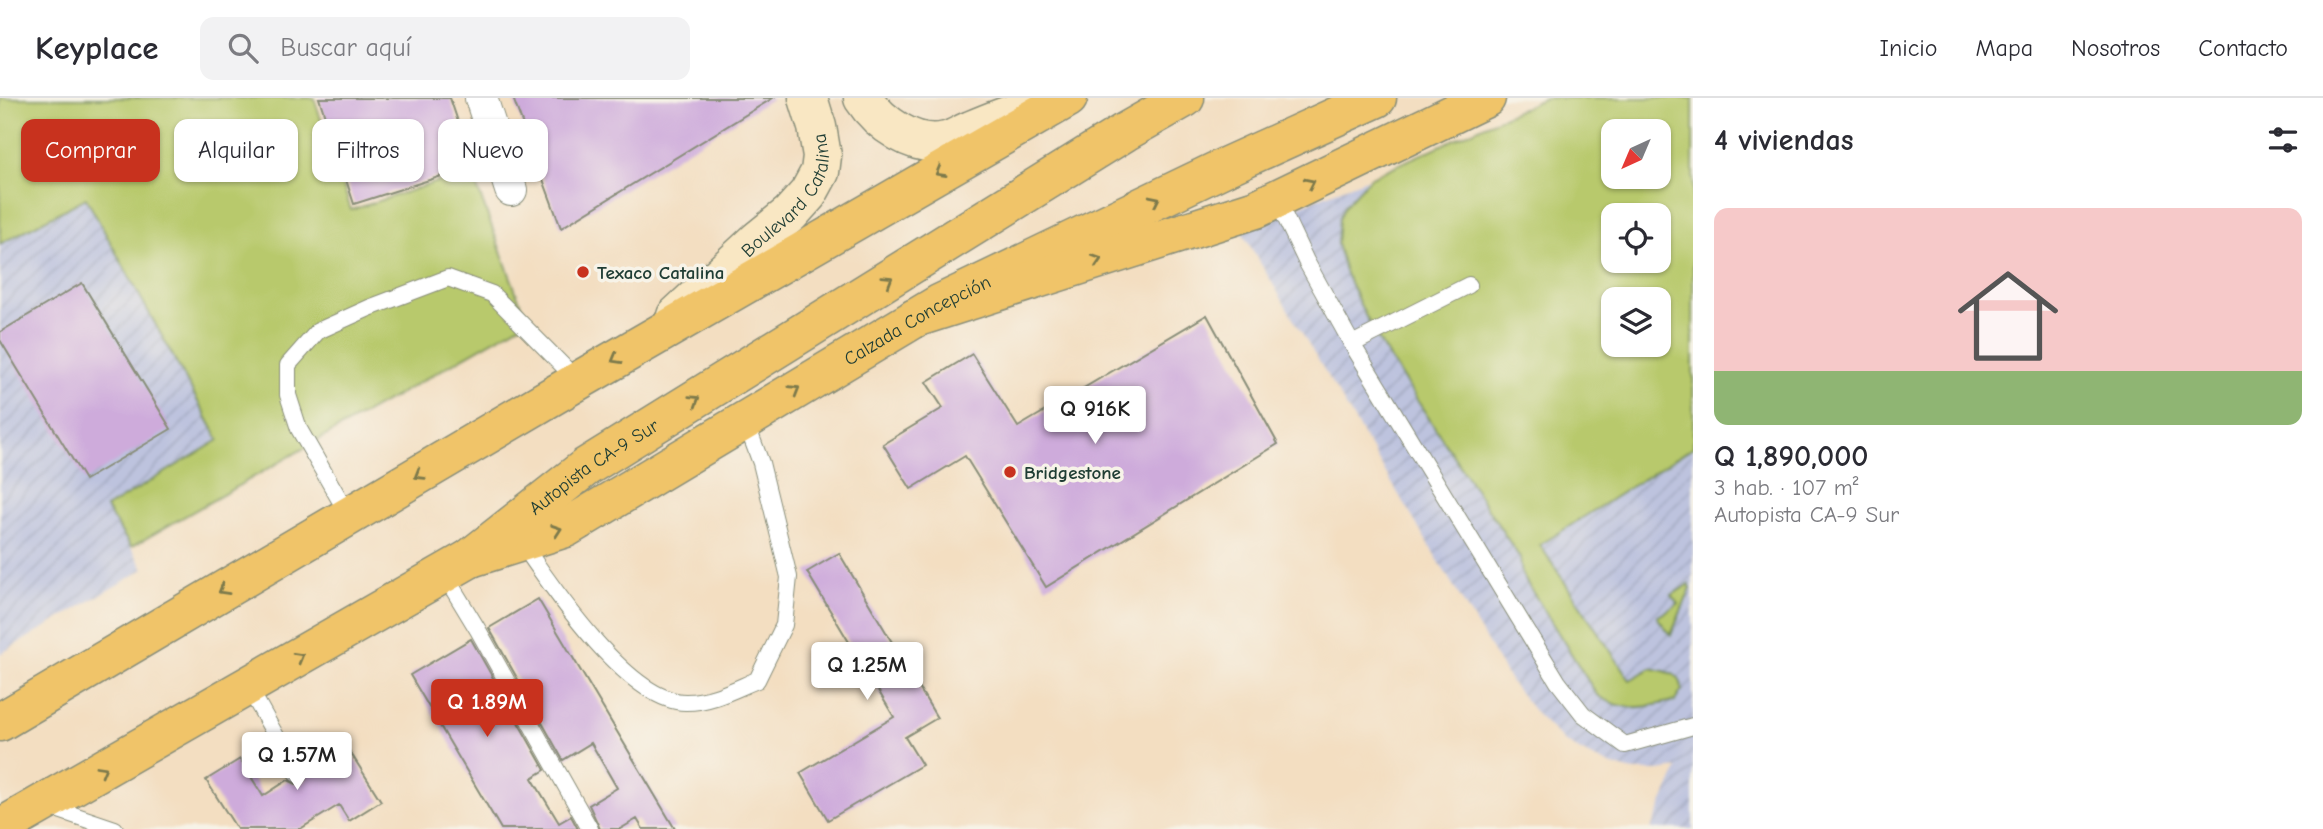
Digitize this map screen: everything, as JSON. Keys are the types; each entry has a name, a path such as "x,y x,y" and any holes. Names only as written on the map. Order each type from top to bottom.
{"main road":[{"name":"Boulevard Catalina","path":"654,337 707,286 790,214 808,194 820,172 822,156 808,98"},
{"path":"863,98 876,116 892,128 928,142 946,141 1010,113 1065,100"},
{"name":"Autopista CA-9 Sur","path":"4,827 457,566 586,467 1125,132 1185,98"},
{"name":"Calzada Concepción","path":"457,566 566,528 939,304 1377,98"},
{"path":"915,318 1256,209 1486,98"},
{"path":"0,722 578,381 1065,100"}],"street":[{"path":"481,98 511,190"}],"lane":[{"path":"1277,200 1306,261 1352,344 1558,682 1583,714 1625,745 1693,726"},
{"path":"349,516 299,429 288,394 288,365 318,331 448,278 492,294 578,381"},
{"path":"1352,344 1469,285"},
{"path":"521,542 551,586 617,665 651,691 684,702 714,698 757,680 784,625 789,577 761,463 745,420"},
{"path":"457,566 590,829"},
{"path":"248,686 297,774"},
{"path":"42,804 115,829"}],"shaded area":[{"path":"1545,98 1693,98 1693,829 1651,829 1678,768 1634,771 1612,766 1588,755 1565,742 1540,718 1512,684 1240,229 1371,177"},
{"path":"86,197 220,441 106,507 144,569 0,654 0,244"}],"green space":[{"path":"0,98 314,98 321,119 312,119 312,182 342,182 351,210 438,182 475,182 527,321 131,547 106,508 219,440 86,198 0,244"},
{"path":"1545,98 1693,98 1693,447 1540,545 1630,680 1651,668 1672,674 1679,680 1682,690 1675,701 1644,707 1626,707 1597,695 1522,575 1520,558 1383,348 1364,313 1346,274 1337,244 1339,219 1345,205 1371,177"},
{"path":"1689,584 1691,588 1671,635 1657,617 1678,604 1672,595"}],"building":[{"path":"319,98 450,98 457,119 438,119 438,177 424,182 424,119 326,119"},
{"path":"513,98 773,98 561,228 544,182 548,182 548,119 521,119"},
{"path":"347,182 423,182 354,204"},
{"path":"82,283 171,429 85,480 0,340 0,332"},
{"path":"1207,315 1278,444 1046,587 965,456 911,489 883,444 943,408 926,382 972,354 1018,427"},
{"path":"839,553 937,718 905,737 922,765 828,820 800,773 894,717 807,572"},
{"path":"538,599 675,829 643,829 637,819 620,829 600,829 589,805 617,788 591,743 563,760 489,628"},
{"path":"471,639 545,770 532,778 559,823 571,816 578,829 501,829 410,675"},
{"path":"340,736 381,801 349,821 339,805 300,829 237,829 206,780 240,759 263,796 288,780 301,783 306,779 306,768 313,764 308,756"}],"place":[{"name":"Texaco Catalina","path":"583,272"},
{"name":"Bridgestone","path":"1010,472"}]}
